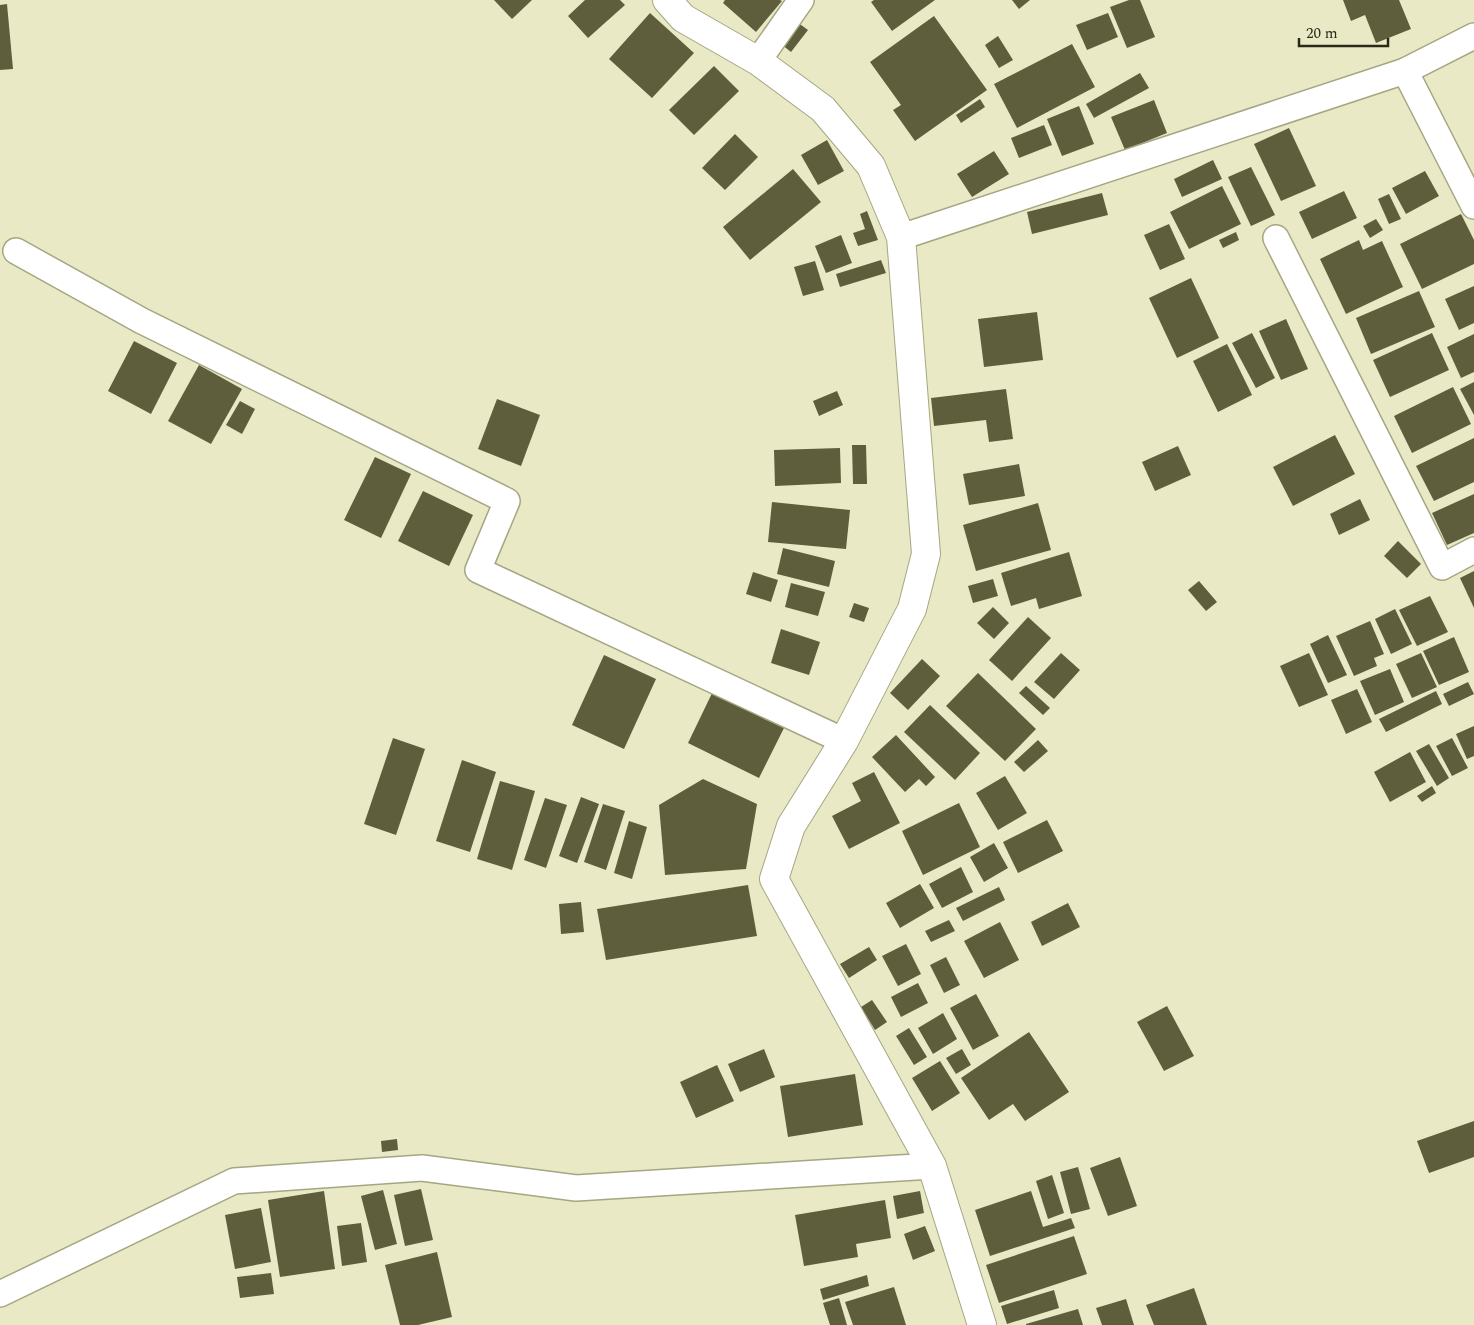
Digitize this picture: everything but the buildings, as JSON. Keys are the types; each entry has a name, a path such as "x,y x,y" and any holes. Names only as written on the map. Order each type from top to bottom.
{"street":[{"path":"667,0 682,18 758,61 823,109 871,166 901,236 926,554 912,608 844,741 791,826 774,879 932,1166 982,1325"},
{"path":"758,61 801,0"},
{"path":"901,236 1405,71 1474,36"},
{"path":"1405,71 1474,206"},
{"path":"1276,238 1442,567 1474,550"},
{"path":"16,251 142,321 507,501 478,570 844,741"},
{"path":"0,1294 234,1182 422,1168 576,1188 932,1166"}]}
